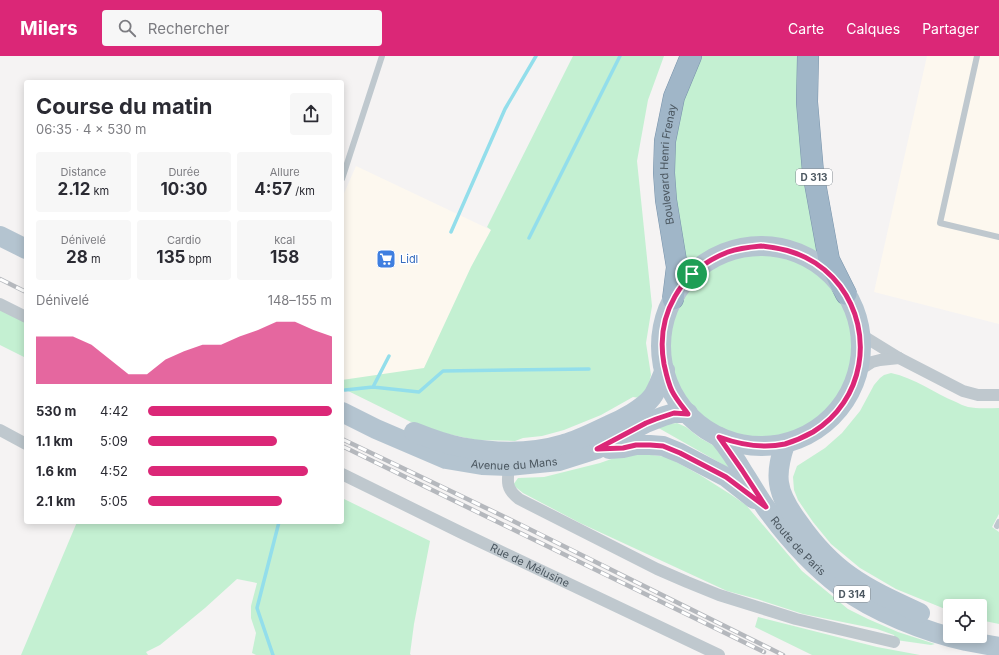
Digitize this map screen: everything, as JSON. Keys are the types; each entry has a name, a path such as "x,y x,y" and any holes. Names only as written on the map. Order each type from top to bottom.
{"highway":[{"name":"Boulevard Henri Frenay","path":"673,299 677,267 666,200 664,173 665,142 674,97 692,56"},
{"name":"D 313","path":"808,56 807,102 813,172 829,260 846,294"}],"main road":[{"path":"0,236 24,248"},
{"path":"761,246 776,248 793,252 821,266 846,294 854,311 860,334 858,371 852,387 837,412 808,434 785,444 765,446 733,442 719,437 704,428 688,414 677,400 672,391 665,370 662,352 662,332 667,313 673,299 692,274 708,262 729,252 745,248 761,246"},
{"name":"Avenue du Mans","path":"344,399 407,430 432,439 459,447 508,452 564,444 613,423 645,405 653,397 665,370"},
{"name":"Avenue du Mans","path":"344,413 376,429 446,459 509,466 559,461 597,449 656,419 674,413 688,414"},
{"name":"Route de Paris","path":"719,437 786,534 820,570 842,588 887,614 914,625 966,641 999,646"},
{"name":"Route de Paris","path":"785,444 778,470 782,495 791,512 817,546 831,560 850,575 871,588 895,602 943,621"},
{"path":"597,449 623,448 636,445 663,446 680,453 726,477 766,507"},
{"path":"987,634 999,636"}],"street":[{"path":"0,304 24,316"},
{"path":"860,334 899,358 963,391 978,395 999,395"},
{"path":"858,371 872,362 899,358"},
{"path":"0,430 24,443"},
{"path":"509,466 509,487 513,495 519,500 657,569 720,595 796,619 894,642"},
{"name":"Rue de Mélusine","path":"344,475 719,655"}],"lane":[{"path":"344,173 382,56"},
{"path":"978,56 940,224 999,237"}],"shaded area":[{"path":"927,56 999,56 999,324 874,292"},
{"path":"356,166 491,230 471,267 430,358 423,370 344,380 344,193"}],"green space":[{"path":"573,56 664,56 648,100 637,161 652,306 646,343 651,375 645,392 640,398 633,397 601,415 564,430 542,436 523,438 515,441 476,440 448,434 415,424 344,389 344,380 424,368 471,267 491,230 487,227"},
{"path":"699,56 806,56 822,259 795,244 778,239 749,239 724,245 704,253 686,269 670,163 685,84"},
{"path":"760,254 787,258 804,265 819,275 832,288 842,303 849,320 853,347 849,374 842,391 832,406 819,419 804,429 787,436 760,440 733,436 716,429 701,419 688,406 678,391 671,374 667,347 671,320 678,303 688,288 701,275 716,265 733,258"},
{"path":"0,309 24,321 24,357 0,345"},
{"path":"891,373 908,378 966,407 999,408 999,514 992,527 999,532 999,624 987,621 987,599 943,599 943,608 896,589 860,568 831,544 813,522 798,500 794,490 793,477 797,466 825,448 842,433 860,411 874,385 884,375"},
{"path":"677,423 686,427 700,438 720,449 729,468 655,426"},
{"path":"637,453 667,457 700,475 746,505 802,571 848,609 898,632 935,644 931,645 896,640 894,635 877,629 803,614 727,591 580,523 523,493 513,485 518,478 544,477"},
{"path":"344,499 430,541 414,624 411,655 256,655 252,653 256,633 251,618 251,606 257,583 237,579 160,645 146,652 148,655 21,655 76,524 344,524"},
{"path":"758,617 877,647 920,655 812,655 755,627"}],"waterway":[{"path":"451,232 505,109 536,56"},
{"path":"529,238 620,56"},
{"path":"345,390 373,387 389,356"},
{"path":"373,387 419,392 443,371 589,369"},
{"path":"273,655 257,608 278,524"}],"railway":[{"path":"0,279 24,291"},
{"path":"344,440 509,519 783,655"},
{"path":"344,447 764,652"}],"place":[{"name":"Lidl","path":"386,259"}],"route":[{"path":"761,246 793,252 821,266 834,279 851,303 859,326 860,354 858,371 852,387 837,412 816,430 785,444 765,446 748,445 719,437 766,507 726,477 680,453 663,446 636,445 623,448 597,449 656,419 674,413 688,414 677,400 669,384 665,370 661,341 667,313 673,299 692,274 715,258 729,252 745,248 761,246"}]}
